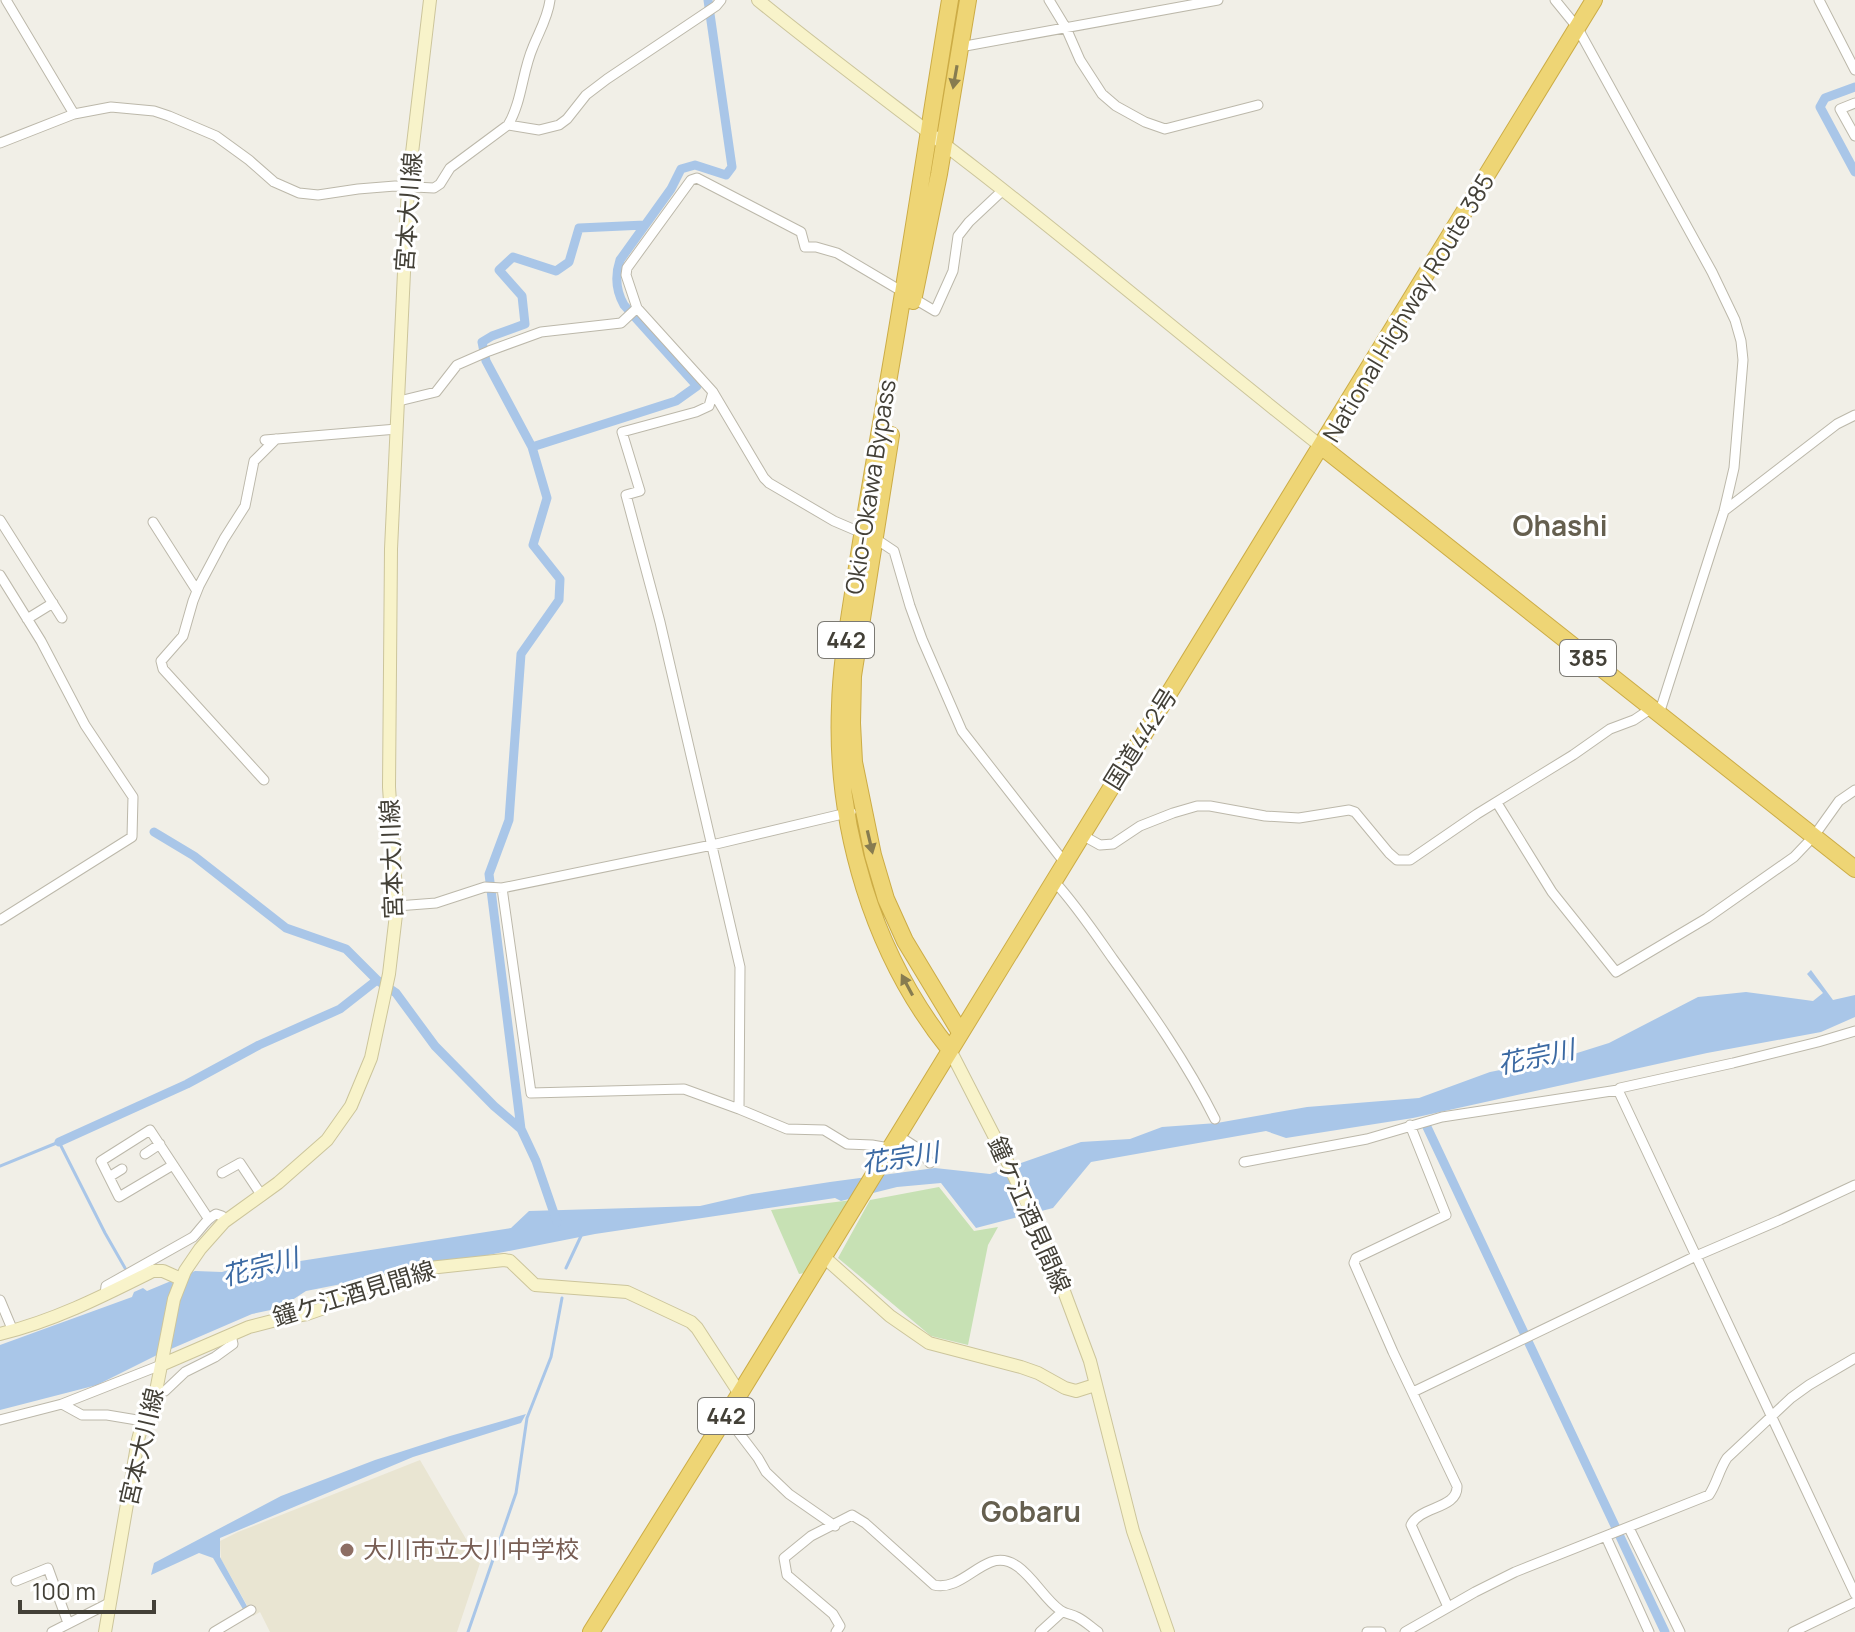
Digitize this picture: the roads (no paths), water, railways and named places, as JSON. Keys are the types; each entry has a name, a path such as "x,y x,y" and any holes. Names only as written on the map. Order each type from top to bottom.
{"highway":[{"name":"Okio-Okawa Bypass","path":"932,170 928,132 950,0"},
{"name":"Okio-Okawa Bypass","path":"960,1032 905,941 886,899 863,810 854,762 852,723 853,676 869,537 908,295 932,170 944,144 968,0"},
{"name":"National Highway Route 385","path":"1594,0 1322,447 1854,868"},
{"name":"国道442号","path":"960,1032 1322,447"},
{"name":"Okio-Okawa Bypass","path":"869,537 846,636 840,707 845,814 866,888 888,948 934,1030 945,1059"},
{"name":"442","path":"591,1632 960,1032"}],"main road":[{"name":"宮本大川線","path":"105,1632 138,1440 156,1391 180,1276 224,1222 262,1196 327,1140 351,1106 371,1058 389,974 397,906 389,757 391,549 408,187 430,0"},
{"path":"758,0 1083,254 1322,447"},
{"name":"鐘ケ江酒見間線","path":"945,1059 1006,1159 1035,1220 1090,1361 1133,1531 1168,1632"},
{"path":"824,1257 890,1316 929,1343 1021,1367 1076,1391 1095,1385"},
{"name":"鐘ケ江酒見間線","path":"162,1362 261,1323 327,1307 339,1295 429,1268 504,1260 510,1261 535,1285 627,1292 691,1322 740,1394"},
{"path":"7,1333 43,1322 153,1271 180,1276"}],"street":[{"path":"6,0 74,114"},
{"path":"0,143 74,114 111,107 134,108 158,112 216,136 274,182 299,193 318,195 395,186 434,188 450,168 508,125 514,115 526,67 550,0"},
{"path":"1049,0 1080,60 1102,94 1116,106 1157,127 1165,129 1258,105"},
{"path":"960,47 1218,0"},
{"path":"1082,835 1100,845 1113,844 1140,826 1197,806 1299,818 1349,810 1355,812 1397,860 1410,860 1610,729 1655,711 1724,511 1734,468 1743,360 1741,341 1735,320 1712,272 1577,27 1555,0"},
{"path":"1819,0 1855,70"},
{"path":"508,125 539,130 559,125 586,95 718,3"},
{"path":"1855,103 1840,109 1855,136"},
{"path":"1002,191 958,236 953,271 935,311 829,249 805,247 801,232 697,178 691,180 627,268 626,275 633,311 713,392 764,478 834,521 894,551 922,639 962,731 1065,863"},
{"path":"399,401 436,392 457,365 489,351 541,332 621,323 633,311"},
{"path":"713,392 709,406 696,412 622,432 640,491 626,495 660,622 740,967 739,1109"},
{"path":"1724,511 1837,424 1855,415"},
{"path":"264,780 163,669 161,661 183,636 197,591 245,506 254,461 271,439 397,429"},
{"path":"0,520 40,611 41,641 85,725 133,797 132,837 0,920"},
{"path":"153,522 197,591"},
{"path":"0,575 40,611 62,618"},
{"path":"1497,803 1552,892 1616,972 1707,918 1794,857 1814,836 1839,801 1855,790"},
{"path":"397,906 436,903 863,810"},
{"path":"1054,881 1069,897 1142,999 1199,1088 1215,1119"},
{"path":"494,888 531,1093 684,1089 787,1129 824,1130 847,1144 893,1142 919,1149 930,1163"},
{"path":"1244,1162 1367,1139 1442,1117 1618,1090 1855,1031"},
{"path":"1618,1090 1855,1594"},
{"path":"1410,1125 1446,1215 1356,1258 1354,1263 1373,1310 1457,1486 1453,1499 1418,1515 1411,1525 1448,1607"},
{"path":"173,1165 119,1197 101,1161 150,1130 208,1218"},
{"path":"145,1154 160,1144"},
{"path":"222,1173 240,1163 262,1196"},
{"path":"109,1177 122,1169"},
{"path":"1413,1392 1696,1256 1855,1185"},
{"path":"105,1295 106,1286 193,1237 208,1218 216,1214 222,1216 224,1222"},
{"path":"0,1300 7,1333"},
{"path":"165,1391 185,1372 233,1344 231,1335"},
{"path":"1405,1632 1515,1572 1709,1495 1727,1458 1791,1398 1855,1358"},
{"path":"0,1420 62,1404 162,1362"},
{"path":"62,1404 82,1415 107,1415 143,1421"},
{"path":"726,1416 766,1472 789,1494 835,1526"},
{"path":"836,1632 840,1626 833,1614 787,1575 784,1558 811,1536 852,1515 939,1586 956,1582 992,1562 1012,1562 1062,1612 1076,1616 1098,1632"},
{"path":"1618,1532 1649,1632"},
{"path":"1618,1532 1680,1632"},
{"path":"16,1581 48,1568 68,1623"},
{"path":"52,1632 111,1602"},
{"path":"1793,1632 1855,1602"},
{"path":"214,1632 247,1612"},
{"path":"1040,1632 1062,1612"},
{"path":"1367,1632 1381,1632"}],"water":[{"name":"花宗川","path":"1811,970 1833,1000 1855,995 1855,1017 1821,1032 1707,1053 1413,1118 1286,1138 1266,1131 1091,1162 1053,1208 976,1228 941,1183 897,1187 841,1201 835,1198 595,1234 306,1291 280,1308 252,1314 97,1385 0,1410 0,1345 132,1297 134,1292 143,1288 147,1291 195,1271 222,1272 263,1259 281,1264 511,1228 529,1211 700,1206 752,1194 935,1168 990,1174 1081,1142 1130,1139 1162,1127 1217,1123 1307,1107 1419,1098 1490,1072 1558,1059 1609,1043 1698,997 1746,992 1813,1001 1823,993 1807,974"},
{"path":"526,1414 521,1423 413,1457 220,1538 220,1557 248,1608 244,1611 213,1558 199,1553 151,1575 154,1563 281,1496 375,1460"}],"waterway":[{"path":"532,447 676,401 697,386 624,305 617,277 620,260 671,189 681,169 695,165 726,175 732,167 708,0"},
{"path":"1855,87 1825,98 1820,107 1855,172"},
{"path":"521,1129 489,874 509,820 521,654 559,600 560,579 533,545 547,498 532,447 486,361 482,342 525,324 522,296 499,270 513,257 556,271 569,262 579,228 645,225"},
{"path":"154,832 194,856 286,928 346,949 377,980 396,993 435,1046 521,1129 536,1161 557,1222"},
{"path":"59,1142 340,1009 377,980"},
{"path":"1427,1127 1665,1632"},
{"path":"0,1166 59,1142 125,1268"},
{"path":"566,1268 581,1236"},
{"path":"468,1632 516,1493 527,1418 551,1357 562,1298"}],"place":[{"name":"大川市立大川中学校","path":"347,1550"}],"district":[{"name":"Ohashi","path":"1560,526"},
{"name":"Gobaru","path":"1031,1512"}]}
